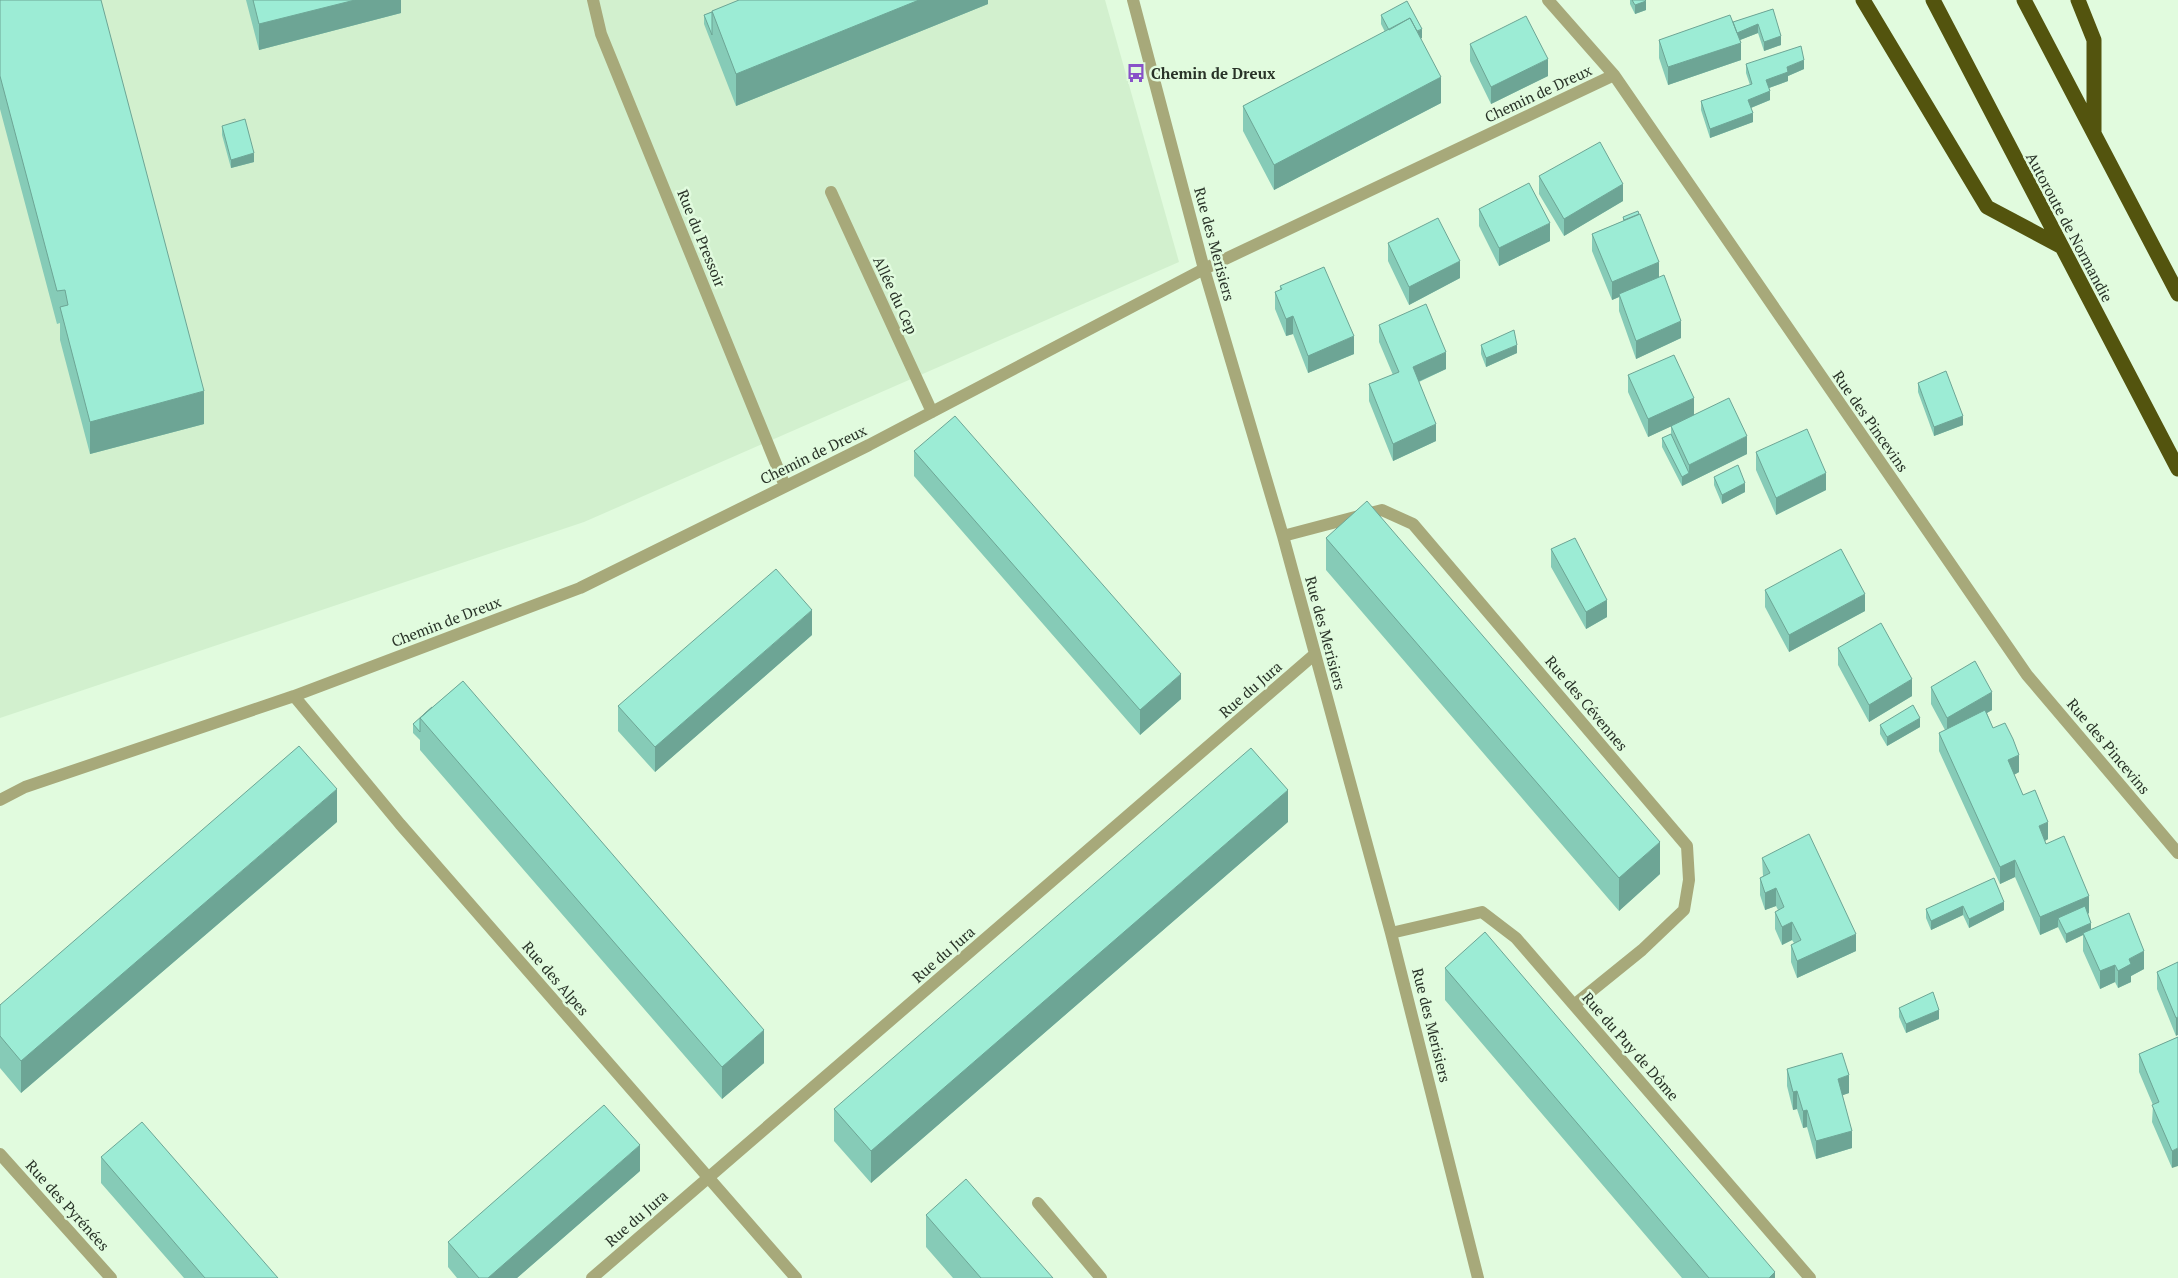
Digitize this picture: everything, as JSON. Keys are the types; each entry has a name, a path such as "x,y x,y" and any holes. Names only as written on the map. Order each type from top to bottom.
{"highway":[{"path":"1863,0 1987,207 2060,246"},
{"name":"Autoroute de Normandie","path":"1933,0 2178,469"},
{"path":"2024,0 2094,137 2178,294"},
{"path":"2078,0 2094,40 2094,137"}],"street":[{"name":"Rue du Pressoir","path":"593,0 601,34 785,486"},
{"name":"Rue des Merisiers","path":"1134,0 1204,269 1283,536 1391,933 1478,1278"},
{"name":"Rue des Pincevins","path":"1548,0 1614,75 2027,675 2178,853"},
{"name":"Chemin de Dreux","path":"0,800 25,787 294,696 580,588 932,412 1204,269 1614,75"},
{"name":"Allée du Cep","path":"831,192 932,412"},
{"name":"Rue des Cévennes","path":"1283,536 1382,510 1413,524 1687,846 1690,880 1684,910 1642,950 1574,1005"},
{"name":"Rue du Jura","path":"592,1278 1315,654"},
{"name":"Rue des Alpes","path":"294,696 400,824 796,1278"},
{"name":"Rue du Puy de Dôme","path":"1391,933 1482,912 1516,938 1810,1278"},
{"name":"Rue des Pyrénées","path":"0,1154 112,1278"},
{"path":"1038,1203 1102,1278"}],"shaded area":[{"path":"0,0 1105,0 1179,262 584,522 0,718"}],"building":[{"path":"0,0 101,0 204,391 90,422 60,307 68,305 65,290 57,291 0,76"},
{"path":"253,0 355,0 259,24"},
{"path":"739,0 919,0 736,74 712,11"},
{"path":"1632,0 1645,0 1646,1 1635,5"},
{"path":"1407,1 1422,29 1417,31 1410,18 1389,30 1381,15"},
{"path":"1773,9 1781,36 1764,42 1758,24 1737,33 1733,22"},
{"path":"712,12 712,35 704,15"},
{"path":"1730,15 1741,43 1668,67 1659,40"},
{"path":"1526,16 1548,59 1491,87 1470,44"},
{"path":"1410,18 1441,77 1274,165 1243,106"},
{"path":"1801,46 1804,60 1787,67 1788,72 1766,80 1770,91 1748,100 1753,113 1710,129 1701,101 1752,84 1746,64"},
{"path":"245,119 254,153 231,160 222,126"},
{"path":"1600,142 1623,184 1564,219 1539,176"},
{"path":"1529,183 1550,223 1499,248 1479,209"},
{"path":"1638,211 1639,214 1624,220 1623,217"},
{"path":"1640,214 1659,262 1612,282 1592,234"},
{"path":"1438,218 1460,261 1409,287 1388,243"},
{"path":"1324,267 1354,336 1308,356 1293,316 1286,319 1275,292 1282,289 1280,286"},
{"path":"1664,275 1681,321 1636,341 1619,294"},
{"path":"1426,304 1446,352 1413,367 1436,424 1393,444 1369,384 1399,372 1379,325"},
{"path":"1514,330 1517,345 1486,358 1481,345"},
{"path":"1674,355 1694,398 1648,419 1628,375"},
{"path":"1946,371 1963,416 1934,427 1918,383"},
{"path":"1729,398 1747,436 1689,465 1671,426"},
{"path":"955,416 1181,674 1140,710 914,451"},
{"path":"1807,429 1826,473 1776,498 1756,452"},
{"path":"1671,434 1689,473 1682,477 1662,438"},
{"path":"1738,465 1745,483 1722,495 1714,477"},
{"path":"1367,501 1660,842 1619,878 1326,538"},
{"path":"1575,538 1607,600 1586,612 1551,549"},
{"path":"1841,549 1865,594 1789,635 1765,590"},
{"path":"776,569 812,610 655,747 618,706"},
{"path":"1881,623 1912,679 1869,705 1838,648"},
{"path":"1975,661 1992,692 1947,718 1931,687"},
{"path":"463,681 764,1030 722,1067 420,718"},
{"path":"1913,705 1920,718 1887,737 1880,725"},
{"path":"432,707 420,718 420,732 413,724"},
{"path":"1985,710 1993,728 2005,723 2013,739 2019,755 2008,760 2023,795 2035,790 2048,822 2039,826 2046,844 2064,836 2089,896 2040,917 2015,860 2000,867 1939,733"},
{"path":"299,746 337,789 21,1061 0,1036 0,1005"},
{"path":"1251,748 1288,790 871,1151 834,1109"},
{"path":"1809,834 1856,934 1797,961 1791,945 1801,940 1792,922 1782,927 1775,912 1784,907 1776,888 1765,893 1760,878 1770,873 1762,858"},
{"path":"1994,878 2004,902 1969,919 1963,906 1931,921 1926,909"},
{"path":"2085,906 2091,923 2066,934 2058,918"},
{"path":"2129,913 2144,951 2129,959 2131,964 2118,971 2115,965 2100,971 2083,933"},
{"path":"1485,932 1775,1272 1769,1278 1709,1278 1445,968"},
{"path":"2178,962 2178,1017 2176,1018 2157,972"},
{"path":"1933,992 1939,1010 1906,1024 1899,1008"},
{"path":"2178,1037 2178,1148 2172,1151 2152,1105 2159,1102 2139,1054"},
{"path":"1842,1053 1849,1075 1838,1079 1852,1131 1816,1141 1807,1110 1803,1111 1797,1091 1793,1092 1787,1069"},
{"path":"604,1105 640,1145 488,1278 479,1278 448,1242"},
{"path":"142,1122 278,1278 205,1278 101,1157"},
{"path":"966,1179 1053,1278 981,1278 926,1215"}],"place":[{"name":"Chemin de Dreux","path":"1136,73"}]}
